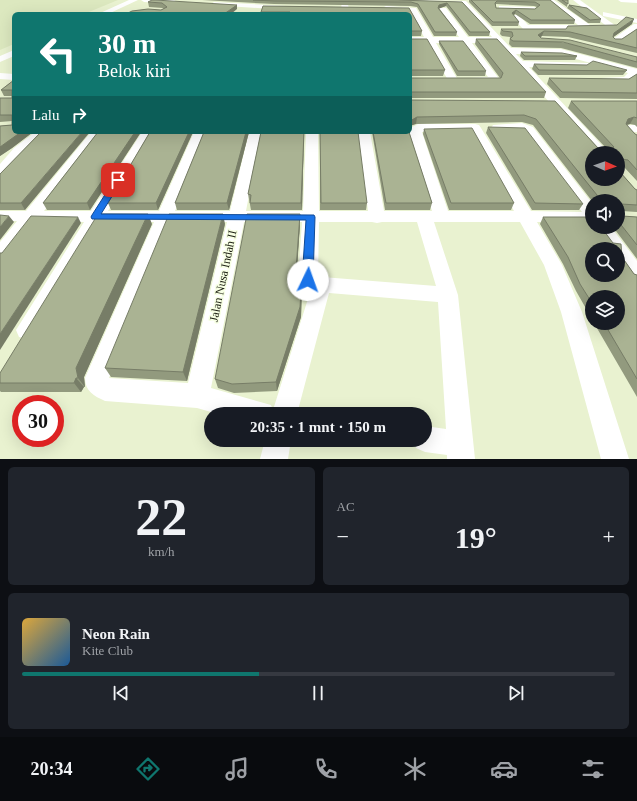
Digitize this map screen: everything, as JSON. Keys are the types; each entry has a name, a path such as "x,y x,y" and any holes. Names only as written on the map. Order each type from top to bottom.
{"street":[{"path":"107,12 135,0"},
{"path":"144,0 181,2"},
{"path":"235,12 248,0"},
{"path":"267,7 274,0"},
{"path":"391,0 472,10"},
{"path":"525,0 537,13"},
{"path":"550,0 586,27"},
{"path":"513,25 527,27 586,27 612,25 576,0"},
{"path":"621,0 637,1"},
{"path":"443,7 462,1 472,10 596,146"},
{"path":"215,3 242,6 298,8"},
{"path":"438,80 495,80 443,7"},
{"path":"375,8 405,8 417,10 430,40 453,80"},
{"path":"498,8 537,13"},
{"path":"513,25 537,13"},
{"path":"606,14 637,21"},
{"path":"558,17 572,17"},
{"path":"489,29 513,25 564,30 595,36"},
{"path":"630,44 613,40 637,26"},
{"path":"412,40 514,40"},
{"path":"509,52 559,52 636,72 626,80 594,80"},
{"path":"0,59 12,54"},
{"path":"521,64 612,65"},
{"path":"534,79 550,79"},
{"path":"542,102 573,103"},
{"path":"468,124 526,217 553,264 581,342 615,459"},
{"path":"442,218 414,130 418,128 468,124 528,129 585,205"},
{"path":"637,128 630,129 637,137"},
{"path":"0,163 19,151 40,134"},
{"path":"0,254 96,134"},
{"path":"16,348 147,134"},
{"path":"199,134 166,217 97,378 99,386 105,389 197,396 237,407"},
{"name":"Jalan Nusa Indah II","path":"197,396 255,134"},
{"path":"308,280 311,217 312,134"},
{"path":"364,134 377,218"},
{"path":"0,173 19,151"},
{"path":"0,216 377,218 585,217"},
{"path":"424,217 448,295 460,451 432,441"},
{"path":"625,259 637,275"},
{"path":"286,407 322,285 448,295"},
{"path":"274,459 277,447"}],"shaded area":[{"path":"0,0 118,0 89,12 12,12 12,45 0,50"}],"building":[{"path":"152,0 237,5 227,12 130,12 148,9 161,10 167,7 162,3 148,2"},
{"path":"253,0 397,0 462,2 490,32 470,32 447,3 439,5 438,8 457,32 435,32 418,4 411,2"},
{"path":"471,0 550,0 575,20 531,20 516,10 512,13 519,22 493,22","holes":["497,1 535,2 540,5 535,9 496,8 495,3"]},
{"path":"562,0 568,0 568,4"},
{"path":"569,5 587,8 601,19 590,20"},
{"path":"263,6 409,8 411,12 290,12 261,12"},
{"path":"412,13 422,31 412,31"},
{"path":"626,17 634,19 614,33 613,37 615,39 622,39 637,29 637,48 570,32 544,31 538,35 541,38 570,40 637,57 637,62 563,42 513,41 510,39 513,36 512,32 503,31 501,29 566,29 568,26 617,25"},
{"path":"412,39 427,39 445,70 412,70"},
{"path":"476,39 497,39 546,92 412,92 412,78 501,78 503,73"},
{"path":"439,41 463,41 486,71 458,71"},
{"path":"521,52 562,53 577,56 525,56"},
{"path":"593,61 627,70 539,70 534,64 587,65"},
{"path":"637,74 637,93 562,92 549,78 629,79"},
{"path":"12,82 12,90 1,90"},
{"path":"0,98 12,98 12,115 0,115"},
{"path":"412,100 555,101 596,146 585,146 585,180 536,119 524,115 417,117 412,120"},
{"path":"571,101 637,101 637,118 634,117 628,119 626,124 637,135 637,170 628,160 625,160 625,146 613,146"},
{"path":"12,125 12,134 18,134 0,147 0,126"},
{"path":"488,127 525,128 583,204 535,203"},
{"path":"472,128 514,203 451,203 424,129"},
{"path":"39,134 80,134 21,203 0,203 0,174"},
{"path":"96,134 134,134 87,203 43,203"},
{"path":"149,134 188,134 156,203 108,203"},
{"path":"203,134 245,134 227,203 175,203"},
{"path":"261,134 304,134 301,203 250,203 251,195 248,194"},
{"path":"320,134 358,134 367,203 321,203"},
{"path":"373,134 410,134 432,203 386,203"},
{"path":"625,178 637,190 637,205 625,204 625,194 596,194 590,186 625,186"},
{"path":"98,214 148,214 76,368 78,378 76,378 74,383 0,383 0,373"},
{"path":"169,214 223,214 183,372 105,368"},
{"path":"247,214 300,214 296,270 302,277 300,307 276,382 232,384 215,379"},
{"path":"0,215 9,216 0,227"},
{"path":"31,216 78,217 0,334 0,253 2,253"},
{"path":"625,216 637,217 637,245 625,230"},
{"path":"543,217 585,217 585,234 606,234 612,242 585,242 585,282 625,282 625,261 634,274 637,275 637,379 608,330 625,330 625,290 585,290 585,292 568,257"}],"route":[{"path":"118,180 95,217 311,217 308,280"}]}
